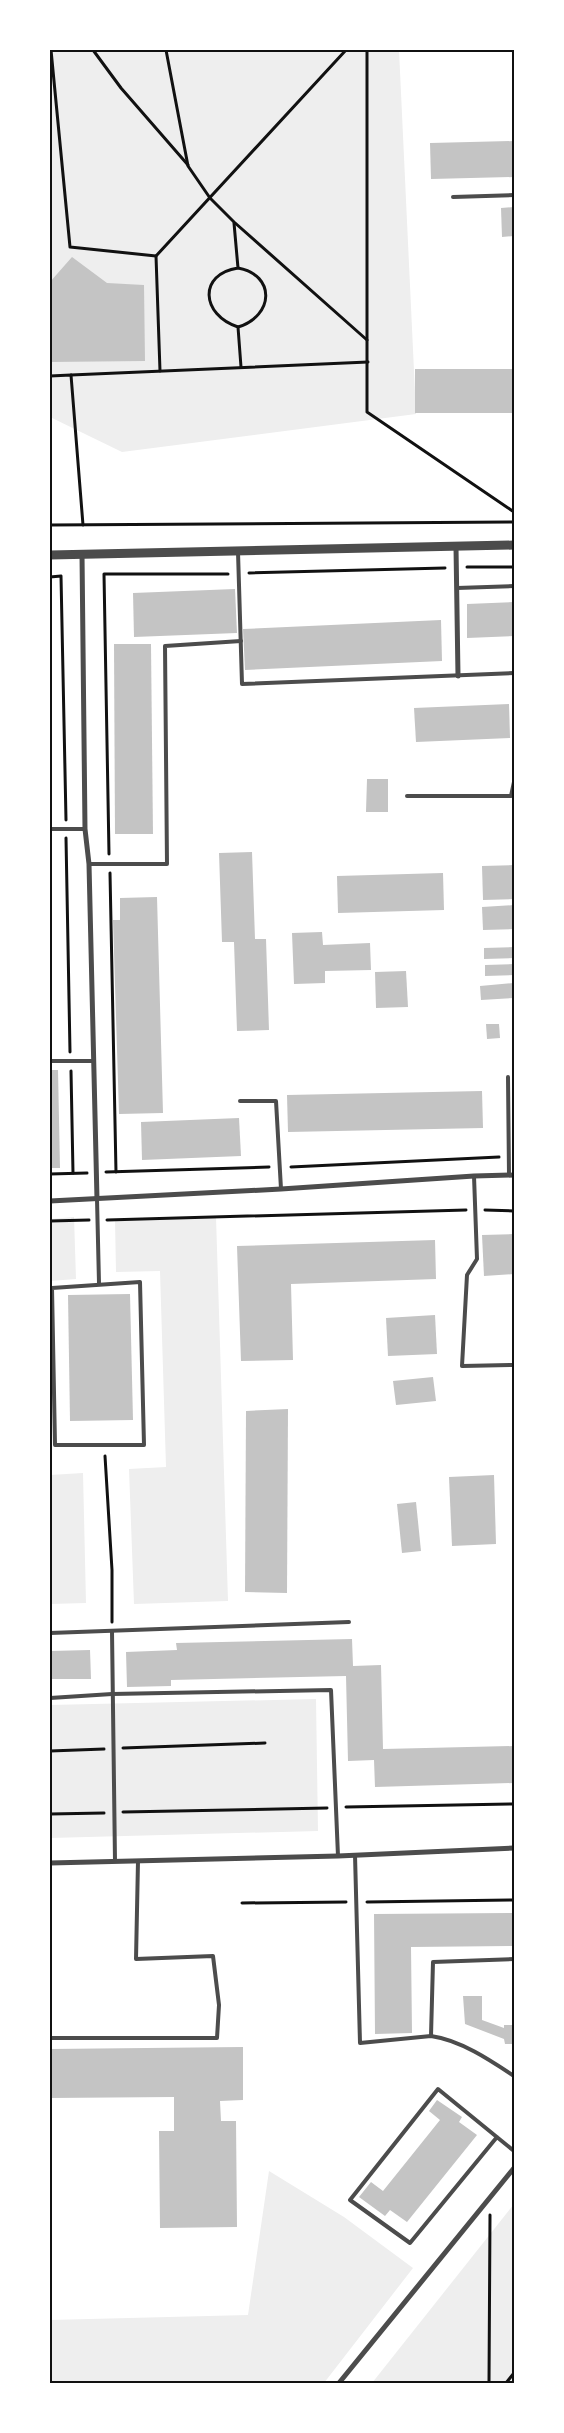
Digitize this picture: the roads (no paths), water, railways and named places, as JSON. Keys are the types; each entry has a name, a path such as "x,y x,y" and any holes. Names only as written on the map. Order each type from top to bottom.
{"street":[{"path":"50,555 514,545"},
{"path":"456,547 458,567 458,676"},
{"path":"82,554 85,829 89,864 96,1199"},
{"path":"50,1201 511,1175"},
{"path":"50,1863 338,1856 514,1848"},
{"path":"339,2383 514,2168"}],"lane":[{"path":"453,197 514,195"},
{"path":"238,552 242,684 514,673"},
{"path":"458,588 514,586"},
{"path":"89,864 167,864 165,646 241,641"},
{"path":"408,796 511,796 514,782"},
{"path":"50,829 85,829"},
{"path":"50,1061 94,1061"},
{"path":"508,1077 511,1175"},
{"path":"240,1100 276,1101 281,1189"},
{"path":"474,1176 477,1259 467,1275 462,1366 514,1365"},
{"path":"96,1199 99,1283"},
{"path":"140,1282 144,1445 55,1445 52,1288 99,1283 140,1282"},
{"path":"50,1633 349,1622"},
{"path":"112,1631 115,1861"},
{"path":"50,1698 112,1694 331,1690 338,1856"},
{"path":"355,1855 360,2043 431,2036 442,2038 485,2058 514,2076"},
{"path":"50,2038 217,2038 219,2005 213,1956 136,1959 138,1861"},
{"path":"431,2036 433,1962 514,1960"},
{"path":"498,2137 410,2243 350,2200 438,2089 498,2137 514,2151"}]}
